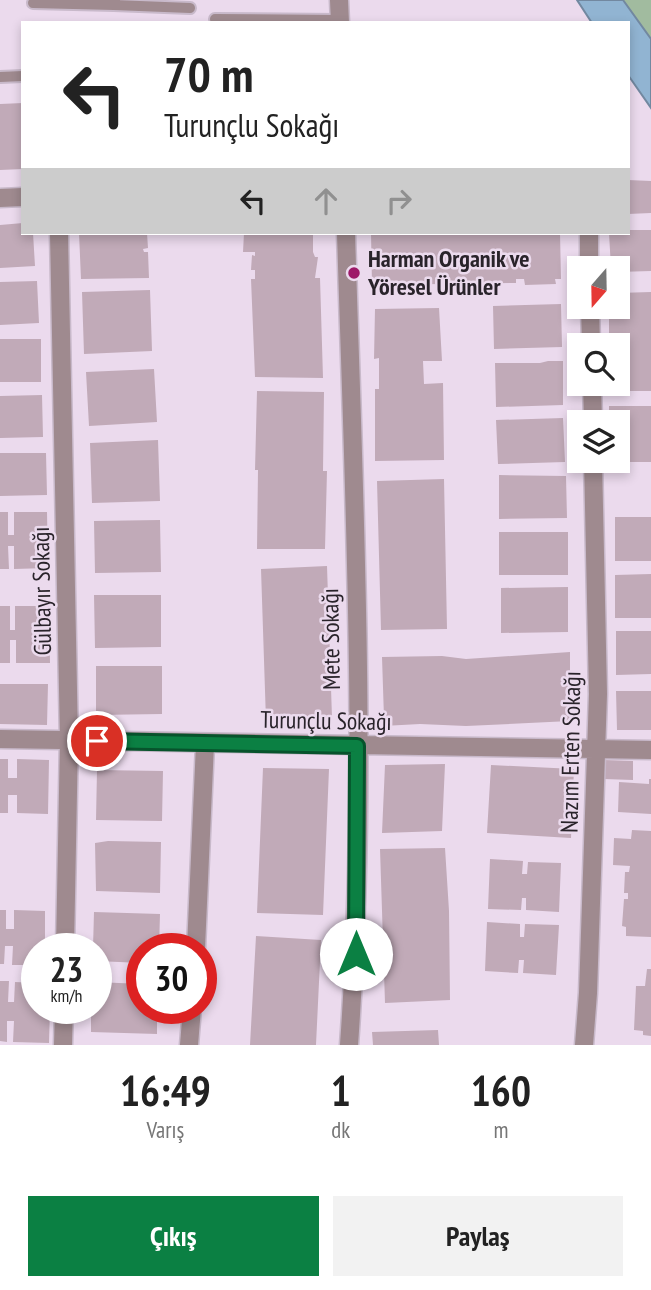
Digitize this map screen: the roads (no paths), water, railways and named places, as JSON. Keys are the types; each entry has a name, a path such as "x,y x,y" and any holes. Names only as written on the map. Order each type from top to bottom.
{"street":[{"path":"339,0 340,21"},
{"path":"0,198 21,197"},
{"name":"Gülbayır Sokağı","path":"60,235 69,740 65,933"},
{"name":"Mete Sokağı","path":"346,235 357,746 356,954 349,1045"},
{"path":"589,235 589,256"},
{"name":"Nazım Erten Sokağı","path":"584,1045 598,694 593,473"},
{"name":"Turunçlu Sokağı","path":"0,739 651,750"},
{"path":"197,933 205,744"},
{"path":"63,1045 64,1024"},
{"path":"189,1045 191,1024"}],"lane":[{"path":"33,3 115,2 190,8"},
{"path":"215,19 340,21"},
{"path":"0,77 21,76"}],"water":[{"path":"577,0 623,0 651,39 651,108 630,78 630,21 591,21"}],"place":[{"name":"Harman Organik ve Yöresel Ürünler","path":"354,273"}]}
